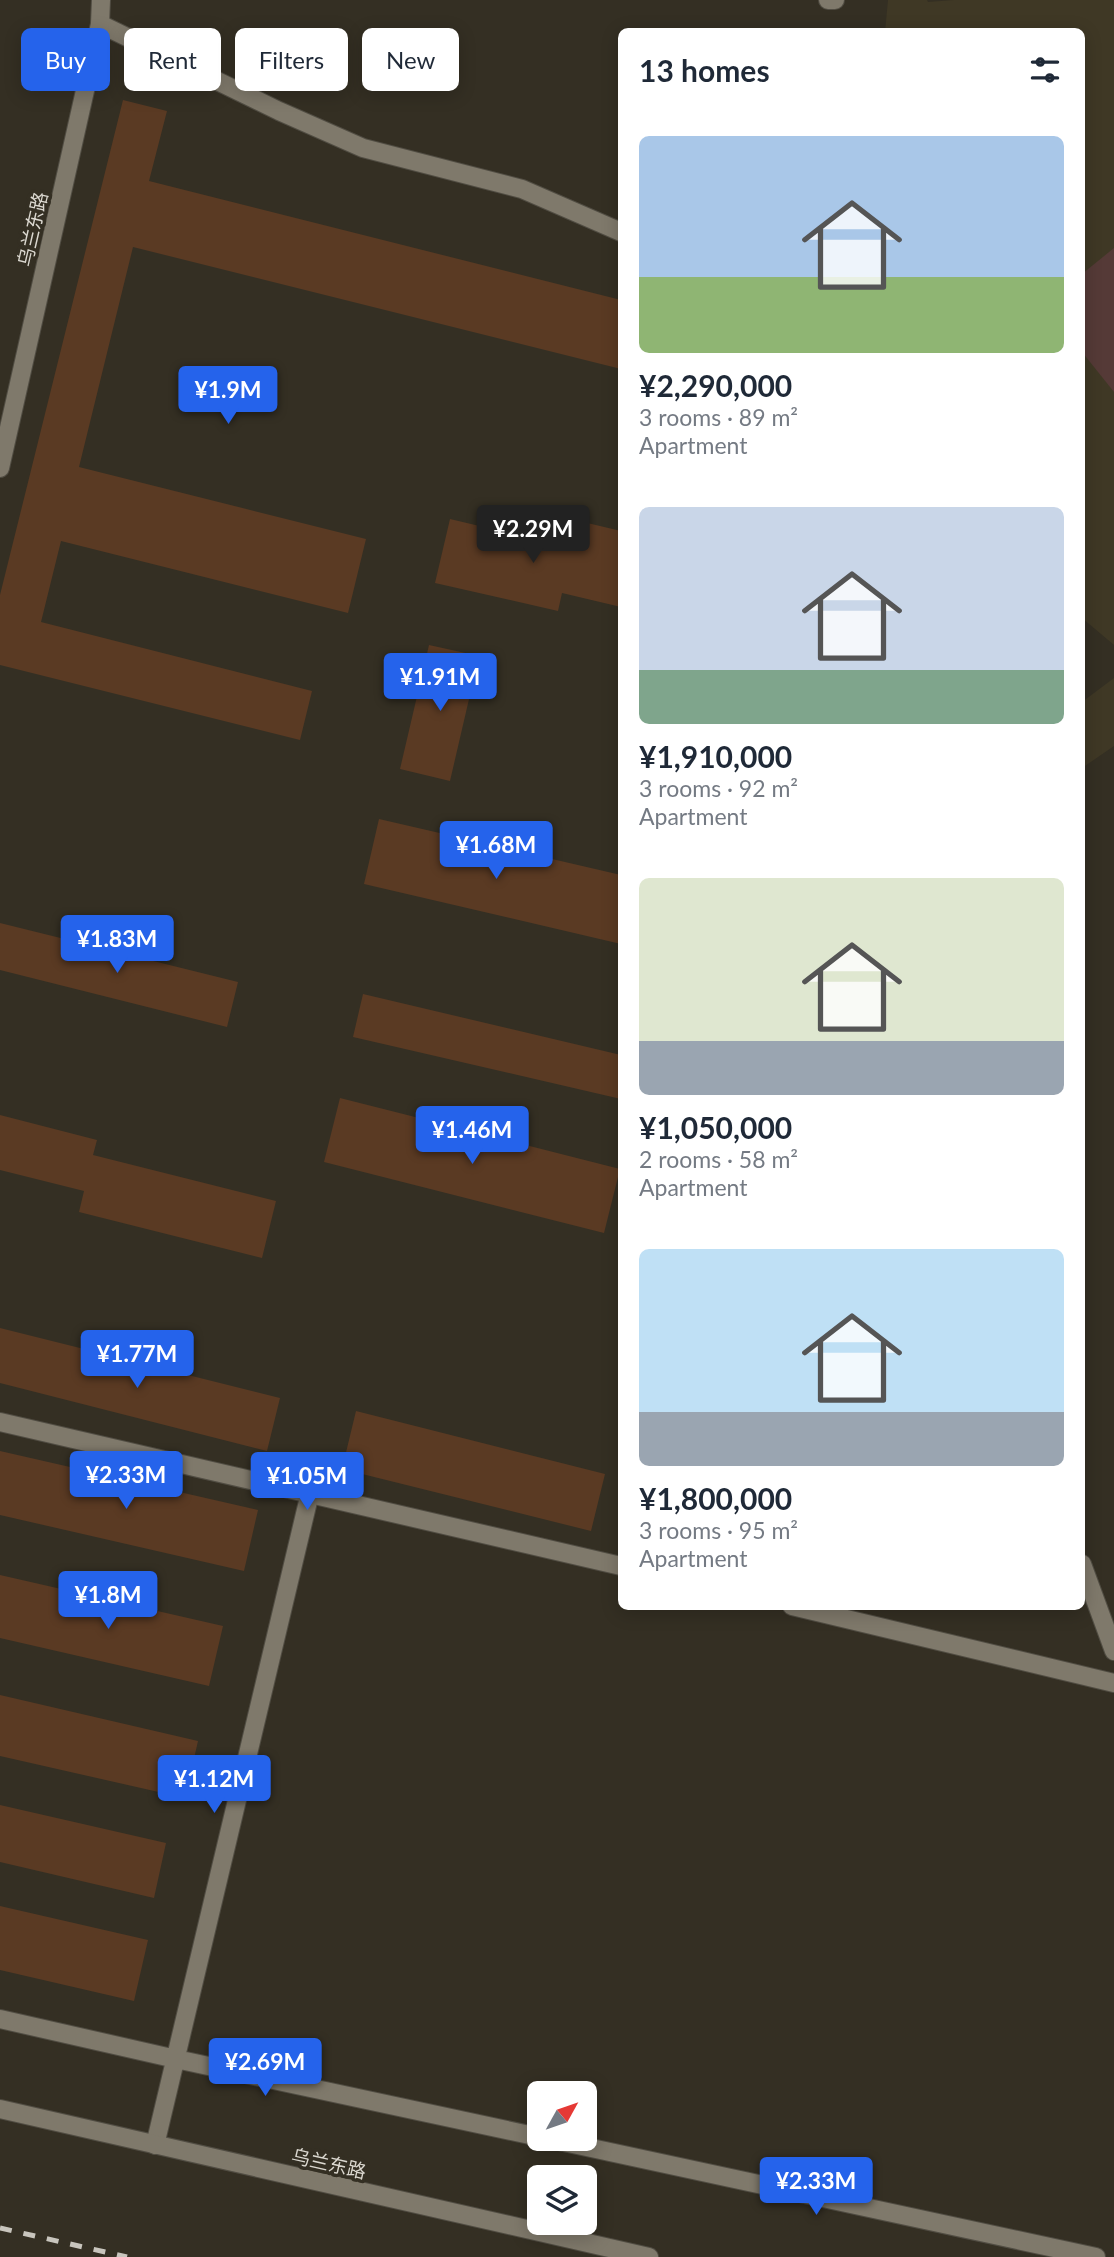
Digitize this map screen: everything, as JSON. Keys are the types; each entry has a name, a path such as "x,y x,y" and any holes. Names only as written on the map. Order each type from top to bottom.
{"street":[{"name":"乌兰东路","path":"0,468 100,24 102,0"},
{"path":"828,0 835,0"},
{"path":"100,24 279,111 363,148 522,189 618,231"},
{"path":"0,1422 618,1565"},
{"path":"155,2146 310,1493"},
{"path":"1085,1572 1114,1651"},
{"path":"809,1610 1114,1683"},
{"path":"0,2019 527,2134"},
{"name":"乌兰东路","path":"0,2109 649,2257"},
{"path":"597,2149 1096,2257"}],"shaded area":[{"path":"888,0 1114,0 1114,645 1085,621 1085,28 885,28"},
{"path":"1114,248 1114,392 1085,356 1085,272"},
{"path":"1114,678 1114,746 1085,766 1085,700"}],"building":[{"path":"123,100 167,111 149,181 618,299 618,368 133,247 79,467 366,539 348,613 61,541 41,622 312,691 300,740 0,665 0,595"},
{"path":"450,519 573,548 579,521 618,530 618,606 562,593 558,611 435,583"},
{"path":"429,645 479,656 450,781 400,769"},
{"path":"379,819 618,874 618,943 364,884"},
{"path":"0,923 238,982 227,1027 0,970"},
{"path":"363,994 618,1054 618,1098 353,1037"},
{"path":"340,1098 618,1168 618,1177 604,1233 324,1162"},
{"path":"0,1115 97,1140 93,1155 276,1201 262,1258 79,1212 84,1191 0,1170"},
{"path":"0,1328 280,1398 267,1451 0,1383"},
{"path":"356,1411 605,1474 591,1531 342,1469"},
{"path":"0,1451 258,1510 244,1571 0,1515"},
{"path":"0,1575 223,1626 209,1686 0,1638"},
{"path":"0,1695 198,1741 185,1798 0,1756"},
{"path":"0,1805 166,1843 154,1898 0,1862"},
{"path":"0,1906 148,1940 134,2001 0,1970"}],"railway":[{"path":"0,2228 127,2257"}]}
